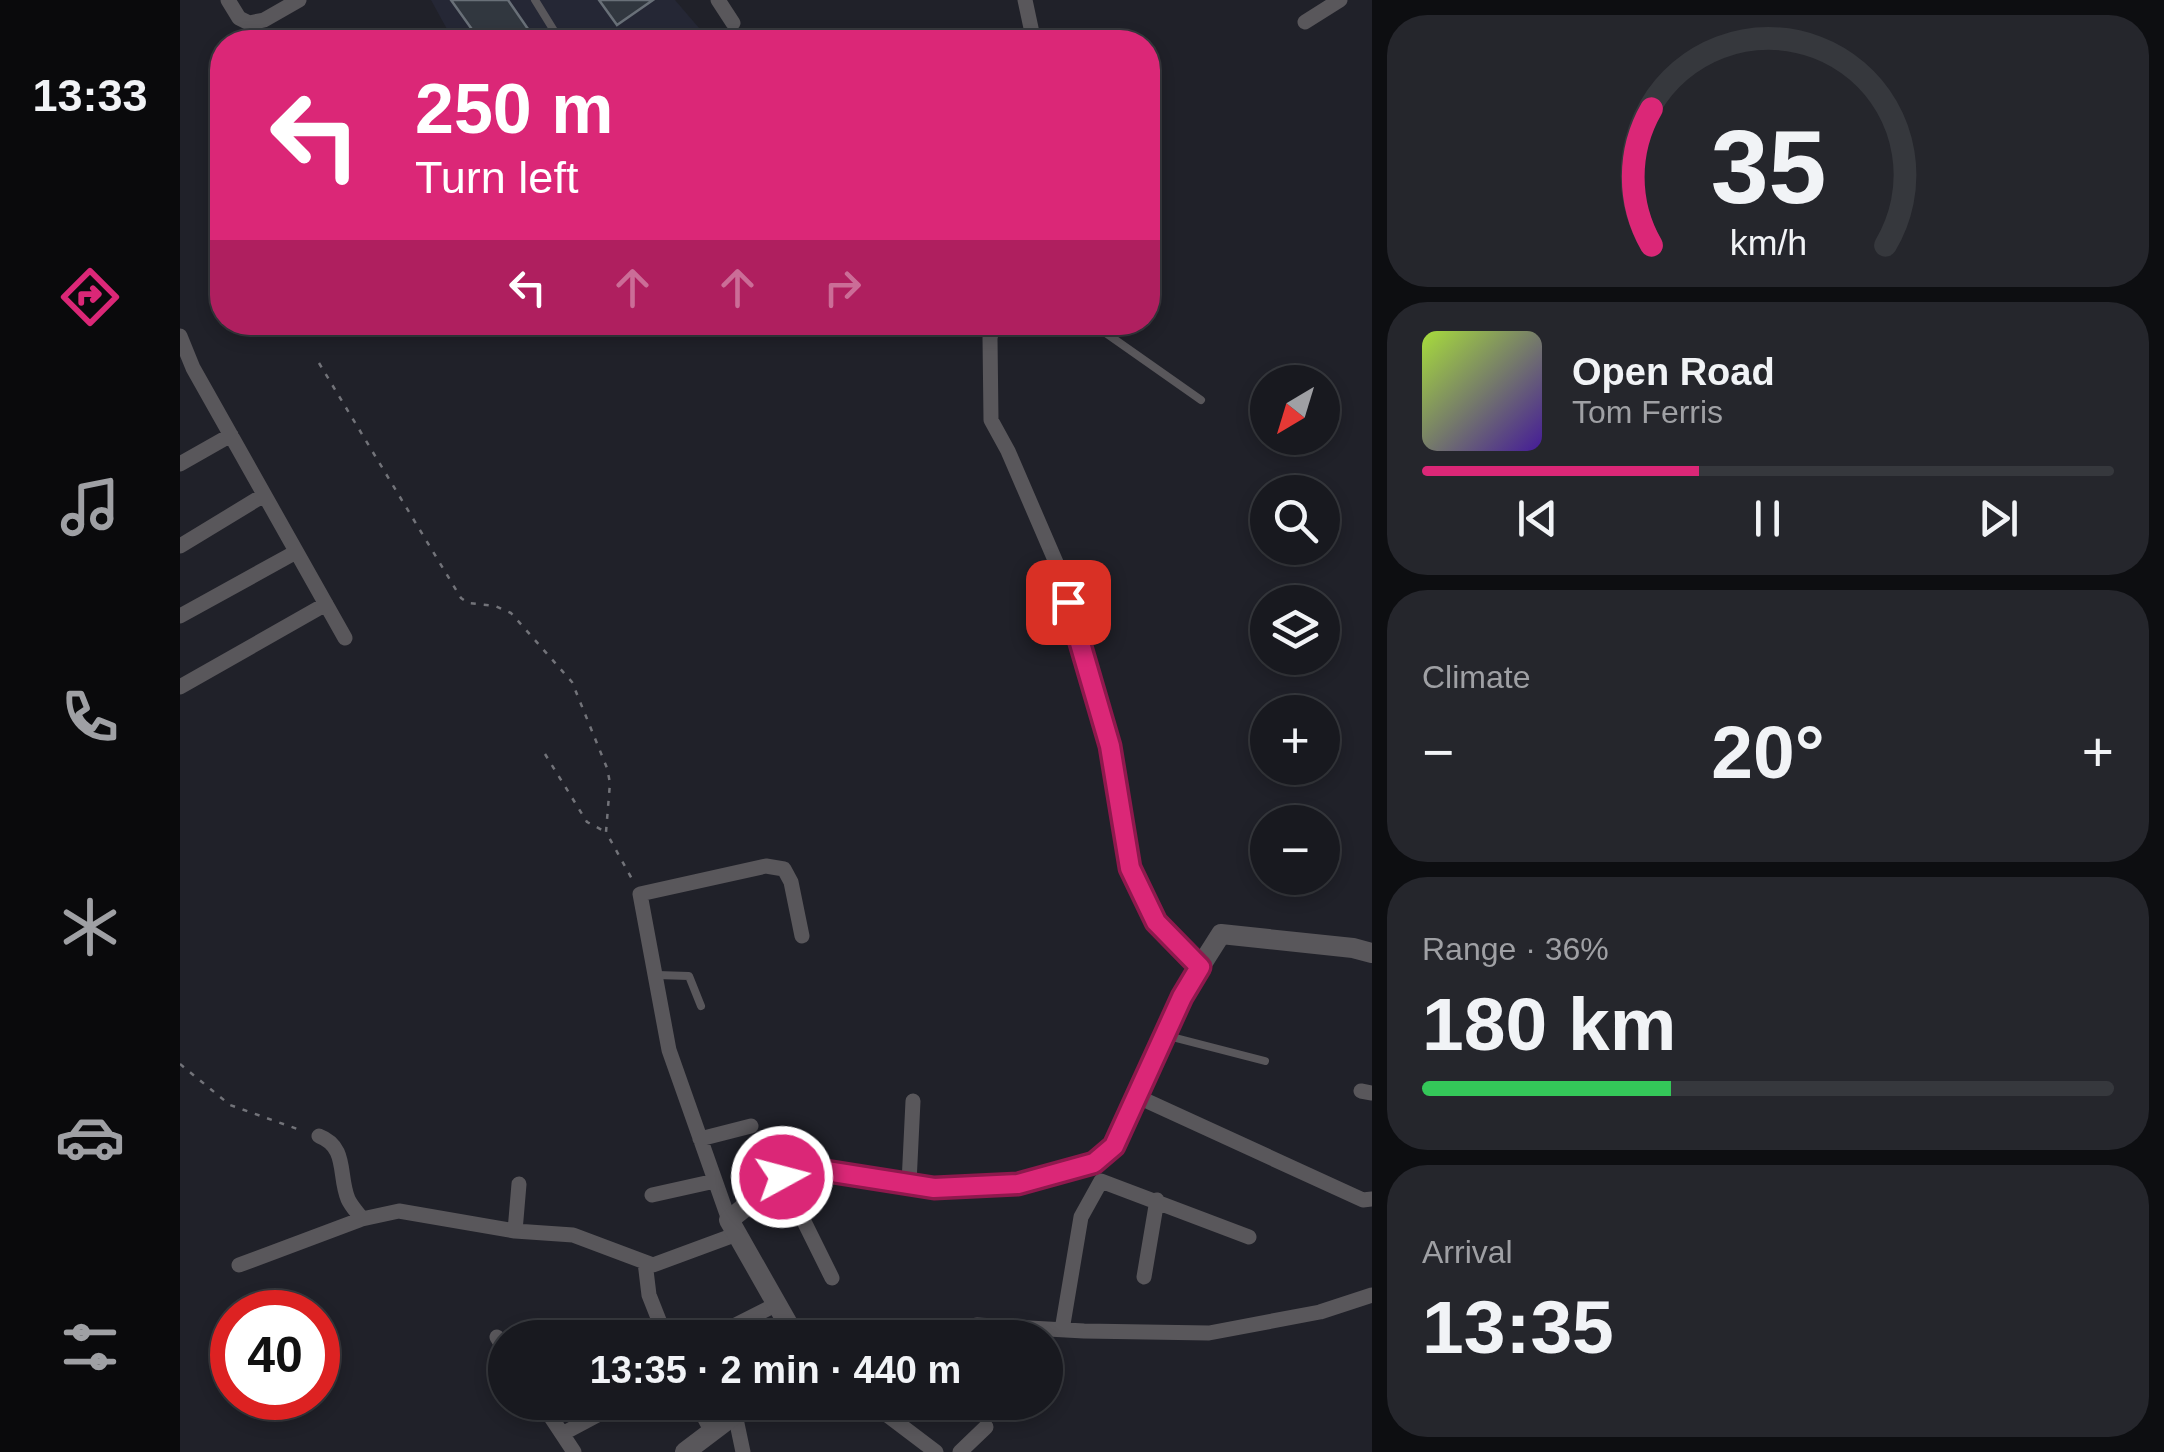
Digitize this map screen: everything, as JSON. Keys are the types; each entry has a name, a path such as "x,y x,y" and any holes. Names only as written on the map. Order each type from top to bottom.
{"street":[{"path":"228,0 249,24 299,0"},
{"path":"718,0 733,24"},
{"path":"1025,0 1031,30"},
{"path":"1305,22 1340,0"},
{"path":"991,335 991,420 1058,567 1110,746 1130,868 1156,922 1200,967"},
{"path":"180,336 186,372 231,435 344,638"},
{"path":"180,464 231,435"},
{"path":"180,546 264,495"},
{"path":"180,616 296,552"},
{"path":"180,687 326,604"},
{"path":"786,1320 733,1227 700,1139 670,1050 640,894 766,866 784,870 792,882 802,936"},
{"path":"1063,1324 1081,1216 1098,1172 1114,1146 1182,997 1221,934 1354,948 1372,954"},
{"path":"1136,1096 1364,1200 1372,1200"},
{"path":"909,1183 913,1102"},
{"path":"700,1139 751,1126"},
{"path":"319,1136 331,1140 338,1148 348,1198 362,1219"},
{"path":"239,1265 362,1219 399,1211 515,1231 574,1235 653,1264 673,1259 733,1227 782,1177 820,1170 934,1188 1018,1184 1098,1172 1249,1236"},
{"path":"782,1177 832,1278"},
{"path":"652,1195 715,1181"},
{"path":"515,1231 520,1184"},
{"path":"1144,1278 1157,1200"},
{"path":"645,1262 649,1295 659,1320"},
{"path":"1063,1330 1209,1333 1320,1312 1372,1294"},
{"path":"746,1320 777,1304"},
{"path":"553,1420 574,1452"},
{"path":"562,1434 588,1420"},
{"path":"706,1420 712,1432"},
{"path":"685,1452 728,1420"},
{"path":"743,1420 743,1452"},
{"path":"894,1420 936,1452"},
{"path":"960,1452 986,1428"}],"lane":[{"path":"535,0 554,30"},
{"path":"1108,335 1201,400"},
{"path":"655,975 689,976 701,1006"},
{"path":"1164,1035 1265,1062"}],"path":[{"path":"320,363 461,598 511,613 572,682 607,768 610,783 606,832 640,894"},
{"path":"545,754 587,822 606,832"},
{"path":"180,1064 230,1105 319,1136"}],"shaded area":[{"path":"431,0 675,0 701,30 447,30"}],"building":[{"path":"451,0 508,0 529,30 472,30"},
{"path":"599,0 653,0 617,25"}],"route":[{"path":"782,1177 820,1170 934,1188 1018,1184 1094,1163 1114,1146 1182,997 1200,967 1156,922 1130,868 1110,746 1068,602"}]}
